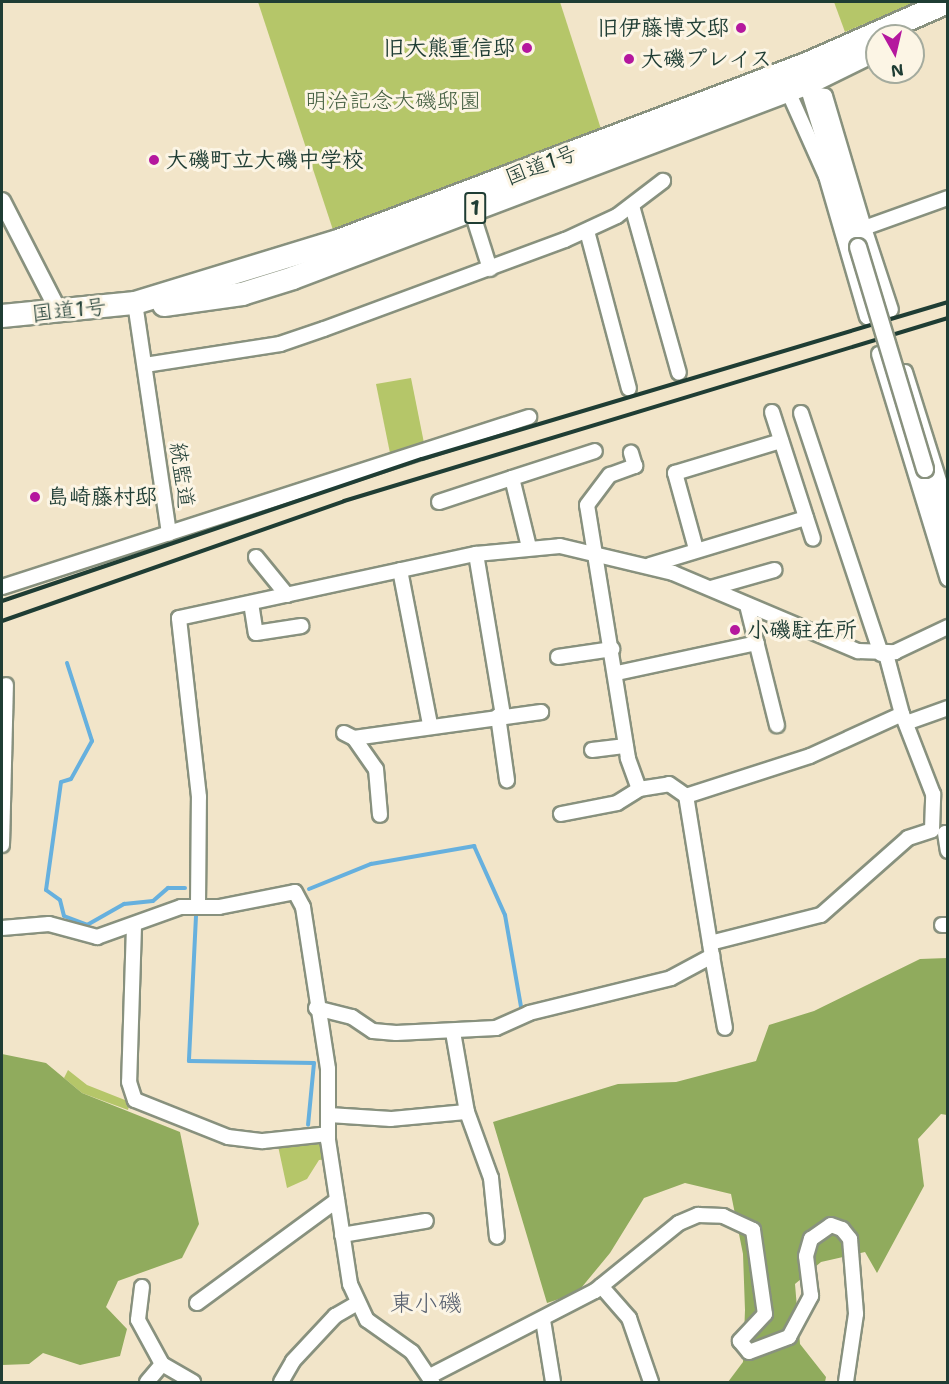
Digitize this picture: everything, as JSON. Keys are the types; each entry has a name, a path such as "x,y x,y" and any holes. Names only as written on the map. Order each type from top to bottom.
{"highway":[{"name":"国道1号","path":"915,24 944,4"},
{"name":"国道1号","path":"137,311 802,83 944,4"},
{"name":"国道1号","path":"2,316 60,312 137,311 268,286 802,83 865,54"}],"street":[{"path":"802,83 825,96 891,310"},
{"path":"802,83 858,247 948,544"},
{"path":"802,83 825,176 867,317"},
{"path":"145,366 280,344 490,270 587,231 632,206 663,181"},
{"path":"864,228 948,198"},
{"path":"2,201 60,312"},
{"path":"632,206 679,373"},
{"path":"471,209 490,270"},
{"path":"587,231 629,389"},
{"name":"統監道","path":"2,587 169,534 137,311"},
{"path":"879,354 948,579"},
{"path":"904,372 948,509"},
{"path":"891,391 911,392"},
{"path":"772,412 813,539"},
{"path":"801,413 904,719 933,794 948,851"},
{"path":"169,534 529,417"},
{"path":"696,549 675,473 781,441"},
{"path":"447,483 445,500 595,450"},
{"path":"634,464 610,475 587,505 617,673 626,746 639,789"},
{"path":"512,478 529,547"},
{"path":"650,565 696,549 806,518"},
{"path":"198,905 200,797 177,614 251,603 476,554 529,547 596,551 650,565 711,588 839,645 883,654 948,627"},
{"path":"476,554 500,715 503,776"},
{"path":"256,557 287,595"},
{"path":"400,570 430,724"},
{"path":"711,588 774,570"},
{"path":"251,603 256,633 301,626"},
{"path":"747,605 777,725"},
{"path":"617,673 757,643"},
{"path":"558,657 612,649"},
{"path":"2,845 6,685"},
{"path":"686,796 810,756 904,719 948,708"},
{"path":"380,815 375,786 376,769 349,736 500,715 541,712"},
{"path":"592,750 626,746"},
{"path":"375,786 390,783"},
{"path":"561,814 617,803 639,789 669,784 686,796 724,1028"},
{"path":"316,1008 352,1017 373,1030 453,1032 517,1023 530,1013 671,978 711,950 821,915 908,838 942,832"},
{"path":"2,928 49,924 97,937 198,905 219,907 298,889 303,907 316,1008 328,1069 328,1134 342,1235 356,1304 367,1320 412,1352 431,1379 543,1320 601,1286 679,1223 698,1215 740,1221 753,1230 765,1285 765,1314 740,1341 749,1352 789,1337 805,1315 811,1296 808,1246 817,1231 837,1226 850,1239 856,1314 846,1383"},
{"path":"134,926 129,1082 135,1100 228,1137 263,1142 328,1134"},
{"path":"453,1032 467,1112 491,1178 497,1237"},
{"path":"328,1115 391,1119 467,1112"},
{"path":"197,1303 337,1200"},
{"path":"342,1235 426,1221"},
{"path":"601,1286 629,1318 651,1383"},
{"path":"142,1287 138,1320 162,1364 193,1383"},
{"path":"281,1383 293,1361 335,1316 356,1304"},
{"path":"543,1320 553,1383"},
{"path":"147,1383 162,1364"}],"green space":[{"name":"明治記念大磯邸園","path":"258,2 560,2 601,129 333,230"},
{"path":"834,2 917,2 845,32"},
{"path":"411,378 425,448 391,458 376,384"},
{"path":"947,958 947,1115 941,1114 918,1139 924,1186 877,1273 865,1252 821,1262 795,1284 800,1344 826,1377 825,1382 728,1382 743,1362 745,1310 743,1254 731,1194 685,1183 644,1198 610,1253 577,1293 547,1303 493,1122 618,1084 676,1082 756,1061 769,1025 814,1011 920,959"},
{"path":"2,1054 46,1063 82,1093 180,1132 199,1224 182,1258 118,1281 106,1307 127,1329 120,1356 80,1365 43,1353 29,1364 2,1365"},
{"path":"68,1070 87,1085 130,1102 128,1110 82,1093 64,1078"},
{"path":"328,1140 331,1159 319,1160 307,1179 287,1188 278,1146"}],"waterway":[{"path":"67,663 92,741 71,779 61,782 46,890 60,900 64,916 87,925 124,904 153,901 168,888 185,888"},
{"path":"309,889 371,864 474,846 505,915 522,1012"},
{"path":"196,916 189,1061 314,1063 308,1125"}],"railway":[{"path":"2,601 422,459 948,302"},
{"path":"2,621 344,501 948,318"}],"place":[{"name":"旧伊藤博文邸","path":"741,28"},
{"name":"旧大熊重信邸","path":"527,48"},
{"name":"大磯プレイス","path":"629,59"},
{"name":"大磯町立大磯中学校","path":"154,160"},
{"name":"島崎藤村邸","path":"35,497"},
{"name":"小磯駐在所","path":"735,630"}],"district":[{"name":"東小磯","path":"426,1304"}]}
